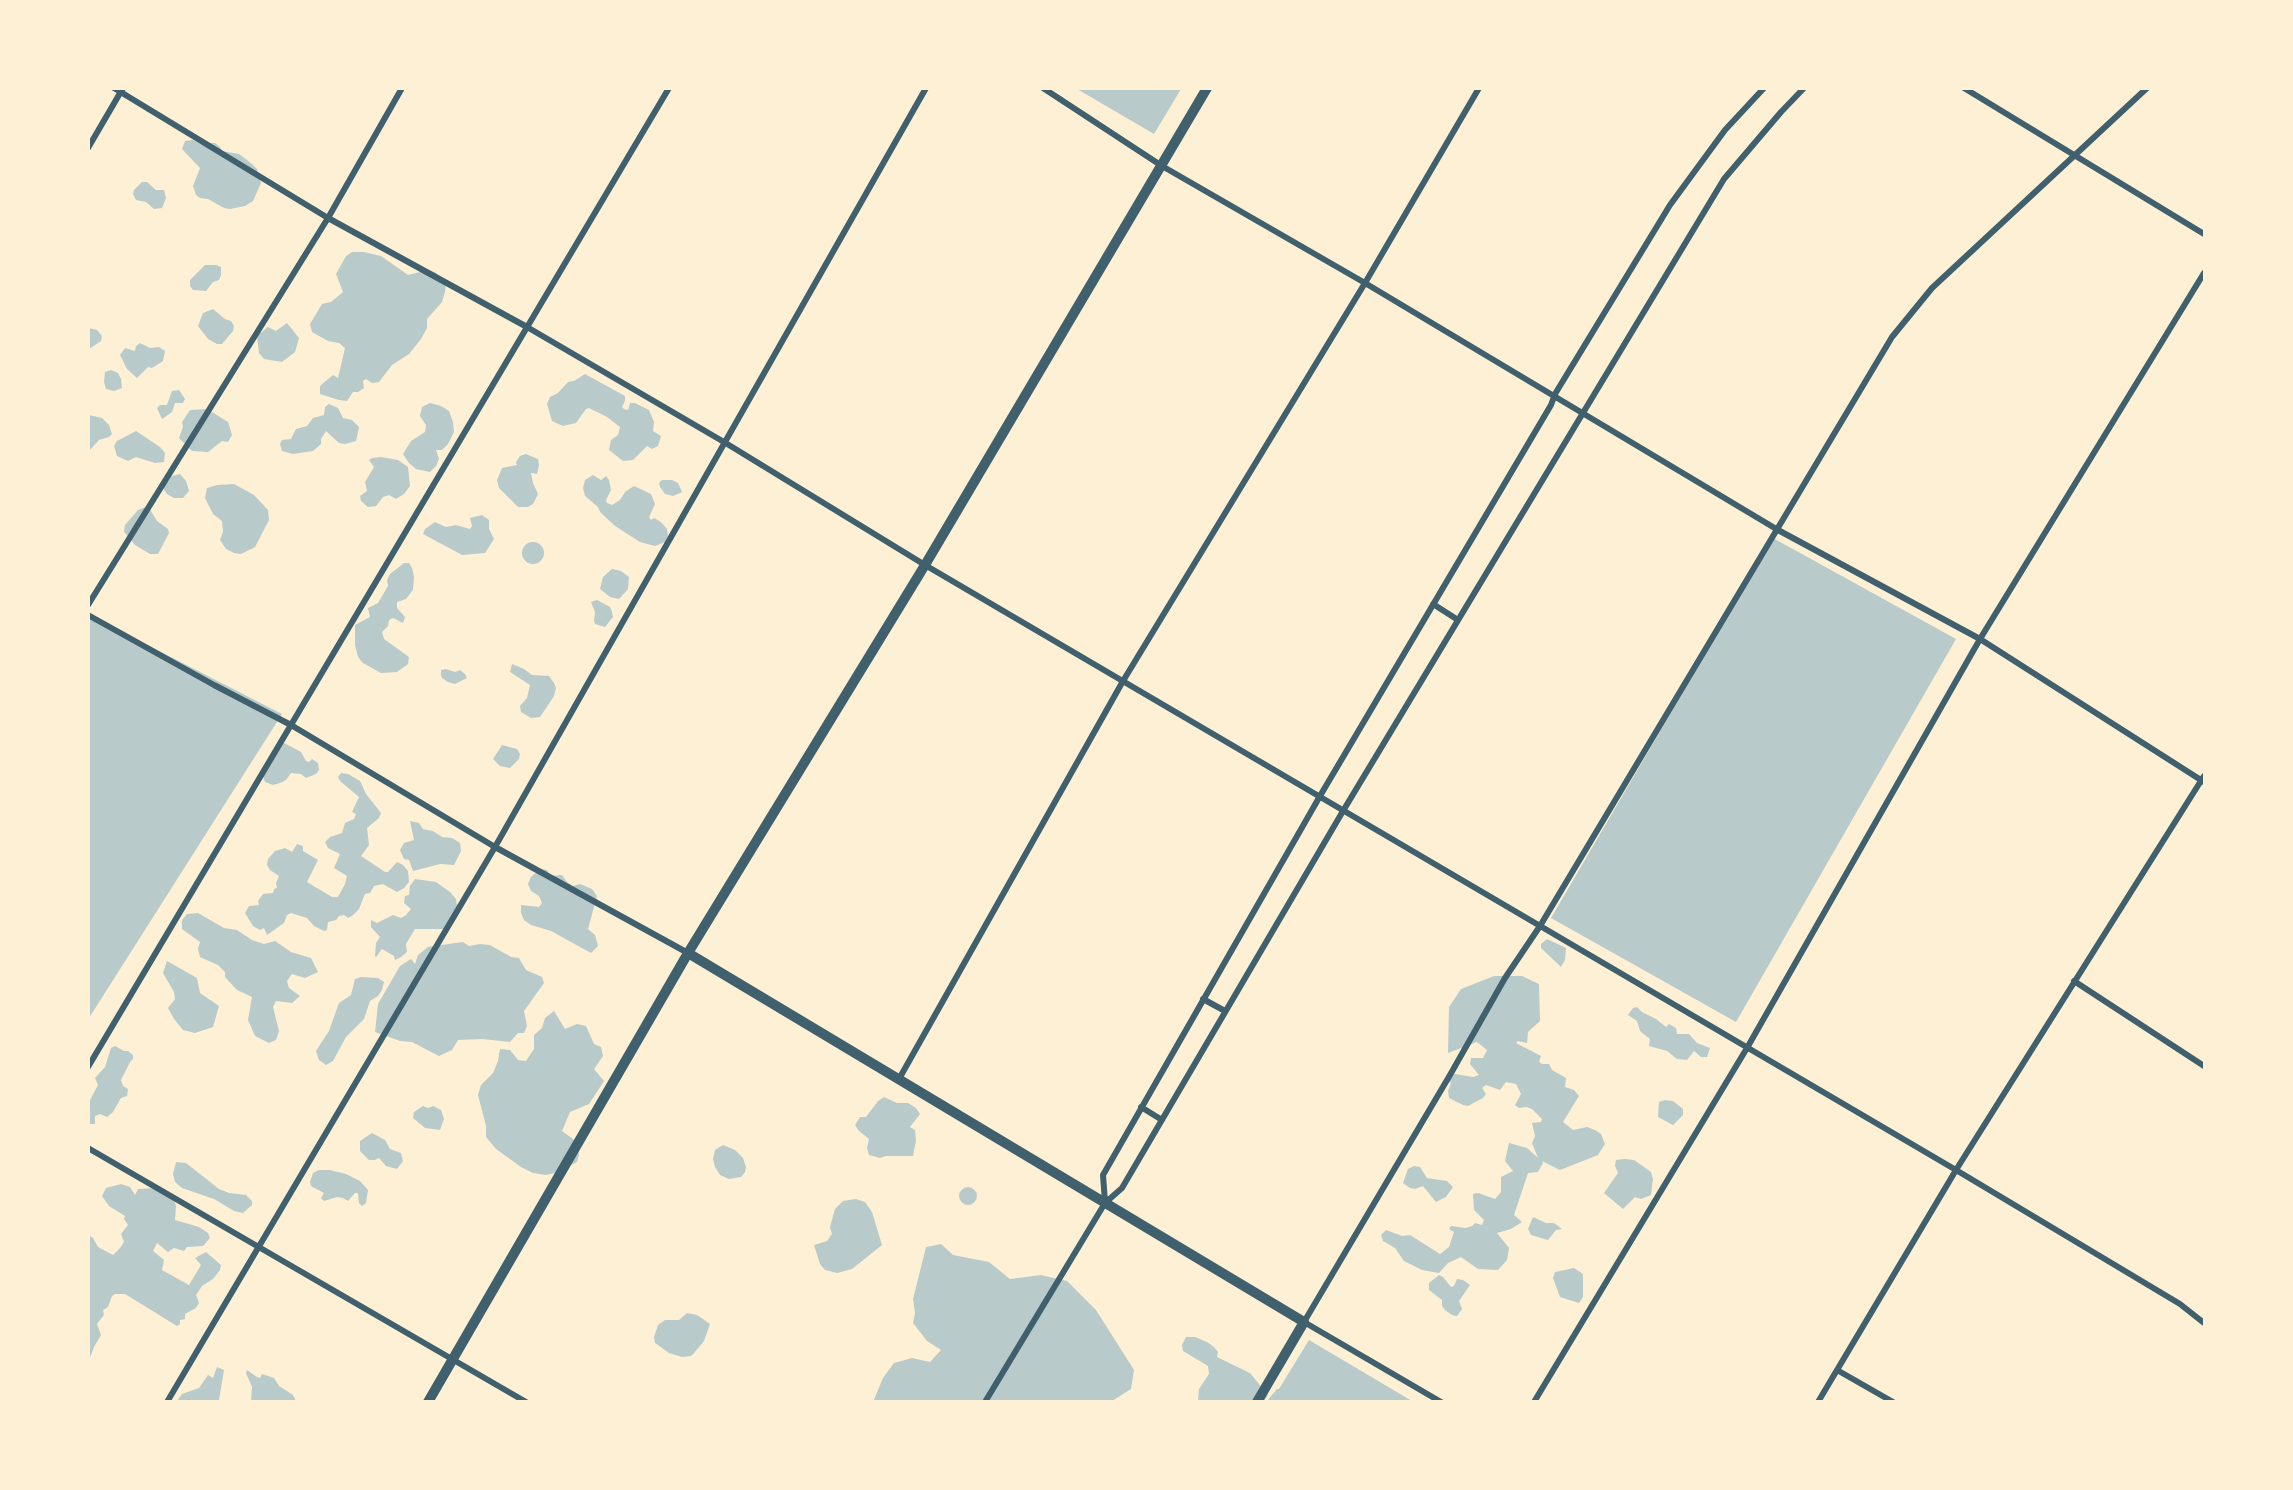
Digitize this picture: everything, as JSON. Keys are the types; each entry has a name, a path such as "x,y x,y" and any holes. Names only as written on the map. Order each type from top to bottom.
{"street":[{"path":"88,605 327,218 402,88"},
{"path":"88,1067 669,88"},
{"path":"167,1401 495,847 926,88"},
{"path":"1043,88 1162,166 1555,394 1778,530 1980,639 2204,780 2074,981 1956,1170 1818,1401"},
{"path":"428,1401 688,953 925,565 1207,88"},
{"path":"899,1079 1123,681 1365,283 1479,88"},
{"path":"1105,1203 1103,1175 1320,795 1555,394 1670,205 1725,130 1764,88"},
{"path":"985,1401 1105,1203 1122,1188 1343,811 1724,179 1804,88"},
{"path":"1964,88 2205,234"},
{"path":"1257,1401 1450,1075 1504,978 1540,926 1892,337 1932,288 2147,88"},
{"path":"88,148 119,90 327,218 527,327 723,442 925,565 1956,1170 2180,1304 2205,1323"},
{"path":"1534,1401 1748,1048 1980,639 2205,273"},
{"path":"1433,604 1458,620"},
{"path":"88,615 213,685 291,725 495,847 688,953 1304,1322 1442,1401"},
{"path":"2074,981 2205,1066"},
{"path":"1203,999 1225,1011"},
{"path":"1141,1107 1162,1120"},
{"path":"88,1148 526,1401"},
{"path":"1837,1370 1893,1401"}],"shaded area":[{"path":"1181,88 1154,134 1077,89"},
{"path":"193,140 204,146 215,143 222,151 239,154 257,169 261,183 253,201 245,206 230,209 196,195 193,186 200,168 182,149 185,141"},
{"path":"142,182 147,182 156,190 164,190 166,198 162,208 154,209 146,202 136,200 134,190"},
{"path":"352,252 381,256 408,275 428,270 436,273 446,283 442,302 427,319 427,328 409,354 392,365 379,382 372,383 366,379 363,381 364,388 353,392 347,401 320,394 320,386 333,375 338,378 345,348 339,343 328,341 312,332 310,324 322,304 331,302 343,292 336,274 346,256"},
{"path":"205,265 221,267 219,280 213,282 206,291 193,290 190,280"},
{"path":"213,309 231,321 234,326 233,331 222,344 208,339 198,326 203,313"},
{"path":"287,323 299,338 295,352 282,362 264,359 259,353 257,336 268,327 276,331"},
{"path":"89,328 97,330 102,336 101,341 89,349"},
{"path":"140,343 150,348 159,347 165,351 163,361 152,368 148,367 137,378 127,369 120,355 125,348 135,351 136,346"},
{"path":"111,370 118,373 121,379 122,388 114,391 106,389 104,382 105,372"},
{"path":"585,374 625,396 622,407 624,409 628,410 630,403 635,403 649,410 654,422 653,431 661,436 658,446 652,449 647,446 633,460 623,461 609,450 611,440 618,435 620,427 607,417 589,408 576,423 563,426 552,421 547,404 550,397 558,393 568,382"},
{"path":"179,390 185,399 183,403 175,403 172,412 162,419 157,408 160,405 167,405 172,391"},
{"path":"430,403 449,411 454,432 442,450 436,450 439,459 430,472 416,469 403,454 411,441 425,432 426,425 420,416 422,407"},
{"path":"329,404 338,408 343,418 352,420 359,427 356,441 339,443 326,431 321,444 313,451 293,454 282,451 280,444 282,440 291,439 296,429 307,426 313,418 324,415 325,407"},
{"path":"207,409 228,422 232,435 228,442 222,441 208,452 192,451 179,438 183,427 182,422 190,410"},
{"path":"89,415 102,418 109,425 112,434 99,440 89,451"},
{"path":"136,431 160,447 165,453 164,462 155,463 136,457 128,461 117,456 114,446 117,441"},
{"path":"526,454 538,459 537,474 531,473 538,494 533,504 528,507 518,507 499,488 497,480 502,468 517,465 516,462 520,456"},
{"path":"381,457 398,460 408,467 410,486 396,499 389,495 383,497 376,506 368,507 361,501 360,496 367,491 365,482 374,467 369,460"},
{"path":"180,474 186,481 189,491 183,498 174,498 163,488 172,476"},
{"path":"593,475 601,480 606,476 609,480 611,490 606,500 612,505 634,486 651,494 655,504 649,517 651,520 654,518 661,522 667,529 668,536 665,542 655,546 640,542 615,526 585,496 583,488 585,480"},
{"path":"662,480 672,480 678,483 682,492 673,496 665,494 659,483"},
{"path":"234,484 254,495 268,510 269,520 255,547 241,554 226,549 220,540 223,532 222,521 213,514 205,498 207,488"},
{"path":"148,506 157,521 168,529 169,533 158,554 150,554 135,545 124,532 125,525 138,510"},
{"path":"482,515 489,520 489,529 494,539 485,553 462,555 423,534 425,529 435,522 446,527 456,525 470,529 472,526 470,518"},
{"path":"1773,538 1956,639 1736,1022 1551,918"},
{"path":"529,542 537,542 544,549 544,557 537,564 529,564 522,557 522,549"},
{"path":"404,563 409,563 414,577 413,590 406,599 397,602 397,608 405,617 403,623 393,618 389,620 388,626 382,632 384,639 409,657 408,664 397,672 381,673 363,663 358,657 355,645 355,625 370,617 368,608 378,603 388,586 387,580 390,574"},
{"path":"612,569 621,571 629,577 628,589 619,599 610,597 600,589 603,577"},
{"path":"597,600 610,607 612,612 613,617 605,627 595,624 594,621 595,612 591,602"},
{"path":"89,615 282,714 89,1018"},
{"path":"512,664 532,675 549,676 554,683 556,688 554,696 540,717 531,718 521,712 520,706 527,698 530,685 510,672"},
{"path":"441,670 455,672 460,670 467,678 455,684 448,682 441,675"},
{"path":"284,743 301,752 306,761 309,762 312,759 318,763 319,770 316,774 306,778 301,774 291,773 286,780 280,783 273,785 265,782 262,774 279,744"},
{"path":"502,745 517,749 520,754 519,759 510,768 500,766 493,759"},
{"path":"341,773 360,781 366,794 381,813 379,818 367,828 369,845 361,856 385,872 388,872 397,862 403,865 408,871 409,882 397,892 383,884 374,886 370,893 365,894 359,909 352,916 348,918 344,915 339,916 336,920 328,922 327,930 324,931 314,926 307,918 291,913 287,915 284,923 267,935 264,928 260,930 253,926 245,913 249,906 259,905 258,901 263,894 273,893 277,888 276,883 279,876 267,865 268,859 275,851 285,848 292,852 297,844 303,846 303,851 318,860 307,882 332,897 338,897 345,884 347,876 334,868 340,854 328,848 325,842 330,837 342,833 345,823 354,819 356,814 352,812 359,797 340,781 338,777"},
{"path":"410,821 419,823 423,829 433,831 442,837 452,838 460,843 461,851 454,865 440,864 413,871 409,860 404,859 400,850 404,843 414,840"},
{"path":"540,869 547,870 550,876 562,875 573,886 580,884 592,889 597,896 588,929 595,935 598,946 591,953 551,931 531,925 524,920 521,905 539,907 542,903 528,884 531,877"},
{"path":"415,879 436,882 450,892 456,899 457,906 445,929 415,929 406,944 407,952 401,957 395,960 394,956 382,949 376,957 376,943 380,937 371,927 371,920 377,923 393,915 401,918 406,915 411,909 404,903 405,896 409,895 410,886"},
{"path":"198,913 224,928 237,930 252,940 264,944 275,941 291,952 311,958 318,972 305,978 292,974 287,981 289,988 300,996 292,1003 276,1001 273,1007 279,1031 276,1040 269,1043 255,1036 248,1020 252,997 237,990 218,965 200,957 198,949 200,942 182,929 182,920 187,914"},
{"path":"1547,939 1566,948 1565,960 1561,967 1541,948 1541,944"},
{"path":"463,942 469,946 490,945 511,957 519,958 526,970 542,977 544,983 524,1011 527,1026 524,1033 518,1033 510,1042 482,1039 458,1040 452,1050 439,1056 412,1042 400,1041 375,1032 378,1004 400,966 411,959 415,964 418,955 428,947"},
{"path":"167,961 197,978 200,993 219,1006 213,1027 195,1033 183,1030 174,1019 168,1008 175,999 174,992 163,973"},
{"path":"1494,976 1522,976 1539,984 1540,1021 1528,1032 1527,1043 1518,1041 1516,1043 1541,1056 1539,1062 1549,1064 1552,1070 1566,1078 1565,1087 1574,1090 1579,1096 1563,1122 1573,1130 1587,1127 1595,1130 1601,1134 1605,1144 1598,1155 1560,1170 1542,1161 1538,1172 1528,1173 1514,1215 1522,1222 1511,1229 1497,1233 1509,1248 1507,1260 1498,1270 1478,1269 1461,1257 1448,1263 1439,1273 1422,1270 1404,1261 1395,1248 1383,1241 1381,1235 1386,1230 1402,1236 1410,1235 1440,1254 1449,1247 1454,1232 1449,1229 1451,1226 1466,1228 1475,1223 1482,1225 1484,1220 1474,1210 1473,1194 1478,1193 1495,1199 1501,1192 1501,1177 1513,1171 1505,1161 1509,1143 1527,1148 1538,1158 1532,1143 1535,1136 1532,1123 1541,1122 1542,1119 1532,1109 1519,1108 1515,1105 1521,1094 1516,1084 1506,1082 1500,1090 1486,1085 1482,1088 1486,1094 1483,1098 1468,1106 1449,1098 1448,1091 1451,1083 1447,1080 1450,1075 1473,1077 1479,1075 1470,1064 1471,1058 1483,1058 1487,1050 1477,1042 1448,1053 1449,1007 1461,989"},
{"path":"378,978 384,982 382,990 370,1001 364,1019 346,1037 333,1061 326,1065 319,1060 316,1051 329,1031 339,1003 351,995 355,979"},
{"path":"1637,1007 1666,1027 1669,1024 1676,1028 1677,1034 1689,1034 1697,1043 1710,1048 1707,1057 1701,1057 1694,1051 1687,1060 1677,1059 1667,1051 1649,1046 1650,1039 1640,1031 1637,1021 1628,1015 1633,1008"},
{"path":"554,1011 565,1029 577,1024 586,1026 594,1044 601,1047 603,1056 594,1069 604,1081 589,1104 570,1112 562,1131 577,1142 579,1155 577,1162 546,1175 533,1173 521,1167 496,1149 486,1137 486,1126 478,1095 481,1085 493,1073 500,1049 510,1050 518,1060 526,1061 534,1049 534,1035 542,1028 545,1018"},
{"path":"115,1046 133,1055 121,1080 123,1086 128,1089 127,1096 121,1098 113,1112 107,1117 100,1114 95,1116 95,1124 89,1124 89,1102 98,1085 95,1078 105,1067 111,1048"},
{"path":"884,1097 897,1103 908,1103 920,1114 910,1127 915,1130 916,1141 913,1156 880,1158 869,1155 867,1148 869,1139 855,1125 860,1117 866,1117"},
{"path":"1673,1101 1683,1109 1683,1115 1673,1125 1658,1117 1659,1102"},
{"path":"423,1106 428,1108 433,1106 441,1110 444,1119 440,1130 425,1128 413,1118 414,1112"},
{"path":"372,1133 385,1140 390,1149 401,1153 403,1161 397,1169 386,1166 379,1158 369,1160 360,1151 360,1141"},
{"path":"723,1145 735,1150 743,1158 746,1167 741,1177 729,1179 720,1175 715,1167 713,1159 715,1150"},
{"path":"1616,1160 1634,1160 1651,1172 1653,1179 1651,1195 1641,1199 1635,1197 1623,1209 1604,1193 1618,1173 1615,1166"},
{"path":"176,1162 186,1163 219,1189 246,1195 252,1201 252,1205 243,1213 234,1211 214,1199 182,1188 175,1182 173,1174"},
{"path":"1414,1166 1420,1167 1427,1178 1447,1181 1453,1187 1446,1197 1436,1202 1423,1186 1415,1189 1403,1183 1408,1169"},
{"path":"319,1170 346,1174 360,1181 368,1190 366,1203 362,1206 359,1203 358,1193 355,1193 348,1201 337,1197 324,1201 321,1198 324,1193 311,1186 310,1182 313,1173"},
{"path":"121,1184 130,1187 135,1195 138,1189 156,1188 174,1200 175,1220 199,1227 208,1233 210,1238 203,1246 187,1247 184,1251 174,1248 168,1252 157,1243 153,1251 164,1260 162,1270 189,1285 201,1265 195,1258 206,1252 221,1265 213,1279 202,1286 196,1295 199,1303 196,1308 185,1314 185,1319 180,1320 177,1326 125,1294 112,1296 108,1307 103,1310 104,1315 97,1324 101,1335 89,1360 89,1235 98,1247 113,1255 124,1242 121,1234 128,1225 124,1219 125,1216 109,1206 102,1196 106,1188"},
{"path":"968,1187 974,1190 977,1196 974,1202 968,1205 962,1202 959,1196 962,1190"},
{"path":"856,1199 865,1202 872,1212 882,1245 852,1269 837,1273 825,1270 820,1264 814,1245 827,1241 832,1234 830,1227 835,1209 843,1201"},
{"path":"1533,1217 1546,1223 1554,1223 1562,1229 1556,1230 1548,1240 1531,1235 1528,1229"},
{"path":"941,1244 953,1255 989,1262 1010,1279 1041,1275 1067,1281 1096,1310 1134,1370 1131,1389 1112,1401 873,1402 883,1378 894,1363 912,1358 930,1362 941,1350 927,1341 913,1323 915,1313 913,1299 926,1247"},
{"path":"1574,1268 1583,1274 1583,1297 1579,1303 1560,1297 1553,1278 1555,1272"},
{"path":"1439,1275 1451,1287 1457,1279 1470,1285 1459,1301 1462,1309 1457,1316 1445,1310 1442,1300 1429,1290 1429,1283"},
{"path":"687,1313 697,1315 710,1324 704,1341 694,1353 691,1356 682,1357 669,1353 655,1343 654,1337 658,1325 665,1320 679,1320"},
{"path":"1186,1337 1195,1337 1207,1342 1218,1352 1217,1357 1250,1373 1268,1395 1264,1401 1198,1401 1199,1389 1209,1374 1208,1366 1183,1351 1182,1345"},
{"path":"1309,1340 1412,1401 1267,1401 1279,1389"},
{"path":"217,1367 224,1370 219,1400 177,1401 182,1394 199,1388 208,1375 213,1378"},
{"path":"247,1370 260,1378 262,1374 274,1378 279,1386 293,1395 296,1401 251,1401 252,1387 246,1373"}]}
